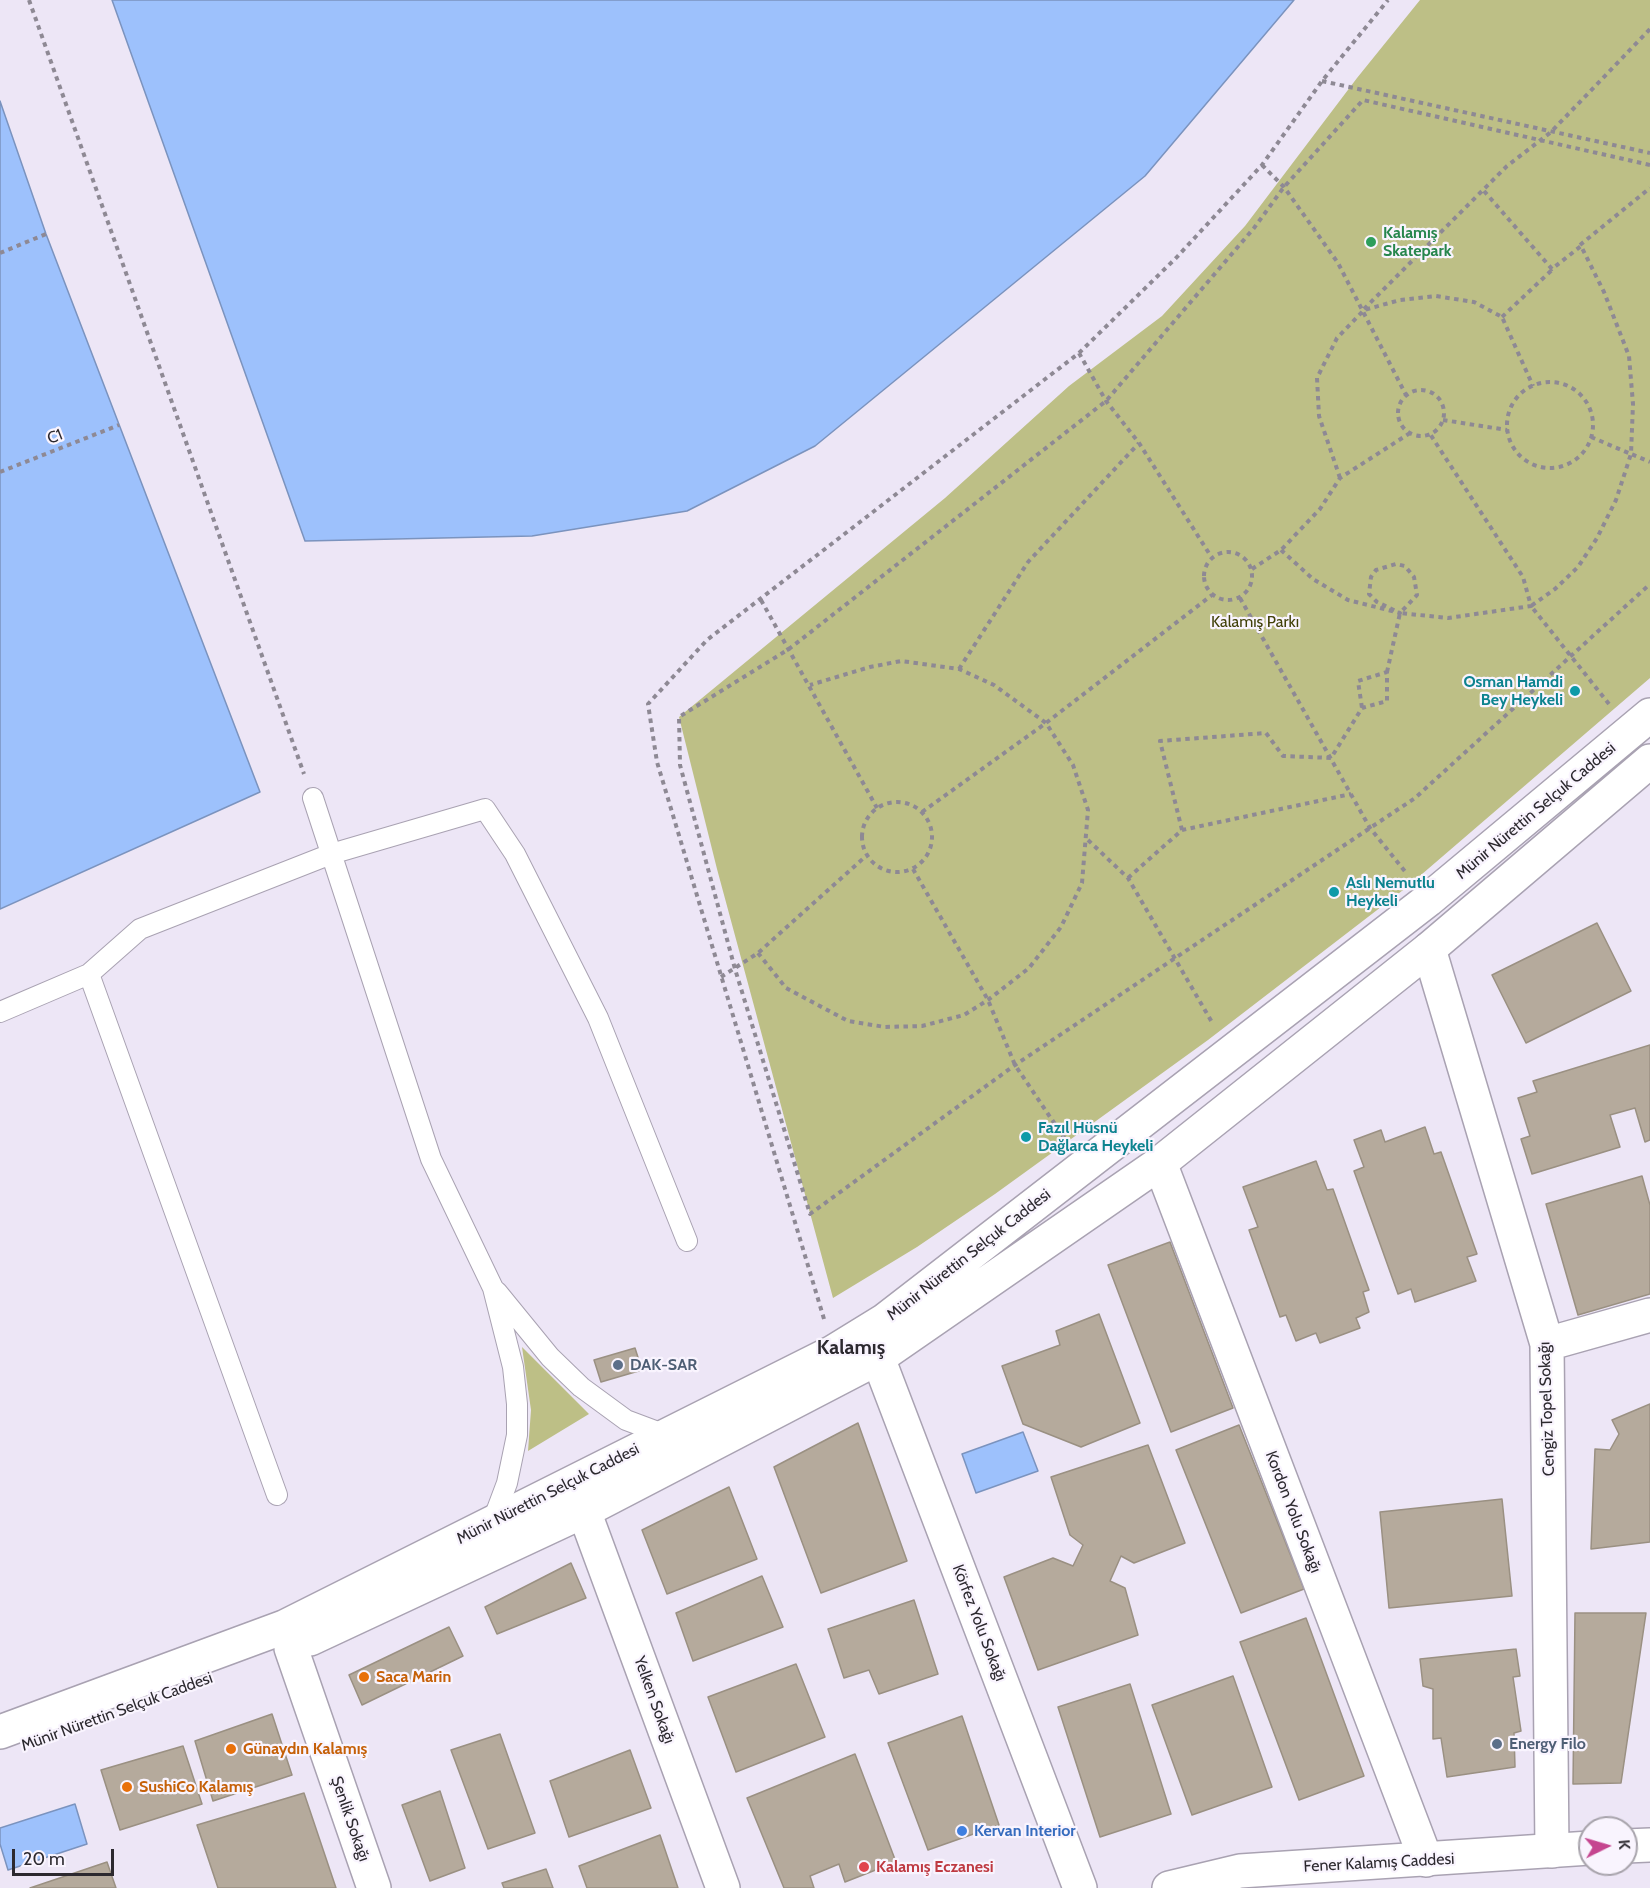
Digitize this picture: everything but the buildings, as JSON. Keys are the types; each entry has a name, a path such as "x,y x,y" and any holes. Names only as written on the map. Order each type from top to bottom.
{"street":[{"name":"Münir Nürettin Selçuk Caddesi","path":"0,1732 284,1628 833,1352 885,1320 1428,900 1640,723"},
{"name":"Münir Nürettin Selçuk Caddesi","path":"0,1756 291,1648 584,1511 878,1358 1160,1164 1429,949 1650,761"},
{"name":"Cengiz Topel Sokağı","path":"1429,949 1547,1344 1552,1851"},
{"name":"Kordon Yolu Sokağı","path":"1160,1164 1426,1860"},
{"path":"1547,1344 1650,1315"},
{"name":"Körfez Yolu Sokağı","path":"878,1358 1080,1888"},
{"name":"Yelken Sokağı","path":"584,1511 723,1888"},
{"name":"Şenlik Sokağı","path":"291,1648 374,1888"},
{"name":"Fener Kalamış Caddesi","path":"1169,1888 1240,1871 1578,1849"}],"lane":[{"path":"313,798 431,1159 493,1288 513,1367 517,1404 517,1435 507,1483 492,1523"},
{"path":"0,1012 89,974 140,929 331,854 485,809 515,854 598,1018 687,1241"},
{"path":"89,974 277,1495"},
{"path":"493,1288 550,1357 581,1387 626,1420 666,1435"}],"path":[{"path":"28,0 313,798"},
{"path":"833,1352 657,762 648,704 706,640 761,600 1079,353 1176,258 1262,165 1322,81 1388,0"},
{"path":"1340,478 1319,416 1317,378 1337,338 1507,166 1551,132 1650,29"},
{"path":"1322,81 1650,153"},
{"path":"1650,165 1540,142 1363,100 1284,187 1254,228 1106,401 789,649 679,717 680,765 735,969 810,1214 1015,1065 1415,798 1650,584"},
{"path":"1262,165 1284,187 1338,263 1406,395"},
{"path":"1502,316 1552,269 1650,188"},
{"path":"1484,191 1552,269"},
{"path":"0,253 46,234"},
{"path":"1281,550 1313,579 1348,600 1400,613 1448,618 1531,606 1555,589 1578,567 1597,538 1616,500 1631,454 1633,405 1629,356 1604,292 1581,246 1552,269"},
{"path":"1364,310 1400,300 1436,296 1474,302 1502,316 1533,386"},
{"path":"1079,353 1106,401 1139,443 1212,558"},
{"path":"1560,383 1583,398 1593,423 1591,437 1585,450 1574,461 1561,467 1547,468 1532,464 1520,456 1511,444 1507,430 1508,416 1521,393 1533,386 1560,383"},
{"path":"1252,569 1281,550 1320,509 1340,478 1410,434 1430,434 1443,420 1443,405 1434,393 1419,389 1406,395 1398,408 1400,423 1410,434"},
{"path":"1443,420 1507,430"},
{"name":"C1","path":"0,471 119,425"},
{"path":"1430,434 1523,577 1531,606 1571,656 1640,723"},
{"path":"1591,437 1650,462"},
{"path":"959,669 1028,562 1139,443"},
{"path":"1219,553 1234,553 1242,556 1252,569 1251,586 1240,598 1225,601 1212,595 1204,580 1204,572 1212,558 1219,553"},
{"path":"1362,708 1387,700 1387,672 1400,613 1417,596 1414,577 1405,566 1385,566 1376,570 1371,577 1369,594 1377,602 1400,613"},
{"path":"922,813 1046,723 1212,595"},
{"path":"1240,598 1370,828 1428,900"},
{"path":"761,600 877,808"},
{"path":"758,953 786,988 848,1021 885,1027 922,1026 964,1015 988,1000 1029,968 1061,927 1082,883 1088,810 1073,765 1046,723 994,685 959,669 901,661 870,667 810,685"},
{"path":"1331,758 1362,708 1358,681 1387,672"},
{"path":"1182,830 1160,741 1266,733 1283,756 1331,758"},
{"path":"1128,878 1182,830 1351,794"},
{"path":"906,803 922,813 929,821 932,843 929,854 913,869 896,873 888,871 879,868 867,855 863,846 864,825 877,808 886,804 906,803"},
{"path":"1087,840 1128,878 1230,1054"},
{"path":"721,977 758,953 867,855"},
{"path":"913,869 988,1000 1015,1065 1083,1167"}],"green space":[{"name":"Kalamış Parkı","path":"1420,0 1650,0 1650,678 1407,887 1208,1040 995,1194 917,1247 833,1298 717,869 679,717 945,498 1069,386 1162,316 1245,226 1357,78"},
{"path":"522,1347 589,1414 528,1451 531,1410"}],"water":[{"path":"112,0 1294,0 1145,176 815,446 687,511 532,536 305,541"},
{"path":"0,101 46,234 260,792 0,909"},
{"path":"1023,1432 1038,1471 976,1493 962,1454"},
{"path":"75,1804 87,1844 8,1870 0,1844 0,1828"}],"place":[{"name":"Kalamış Skatepark","path":"1371,242"},
{"name":"Osman Hamdi Bey Heykeli","path":"1575,691"},
{"name":"Aslı Nemutlu Heykeli","path":"1334,892"},
{"name":"Fazıl Hüsnü Dağlarca Heykeli","path":"1026,1137"},
{"name":"DAK-SAR","path":"618,1365"},
{"name":"Saca Marin","path":"364,1677"},
{"name":"Energy Filo","path":"1497,1744"},
{"name":"Günaydın Kalamış","path":"231,1749"},
{"name":"SushiCo Kalamış","path":"127,1787"},
{"name":"Kervan Interior","path":"962,1831"},
{"name":"Kalamış Eczanesi","path":"864,1867"}],"district":[{"name":"Kalamış","path":"851,1348"}]}
